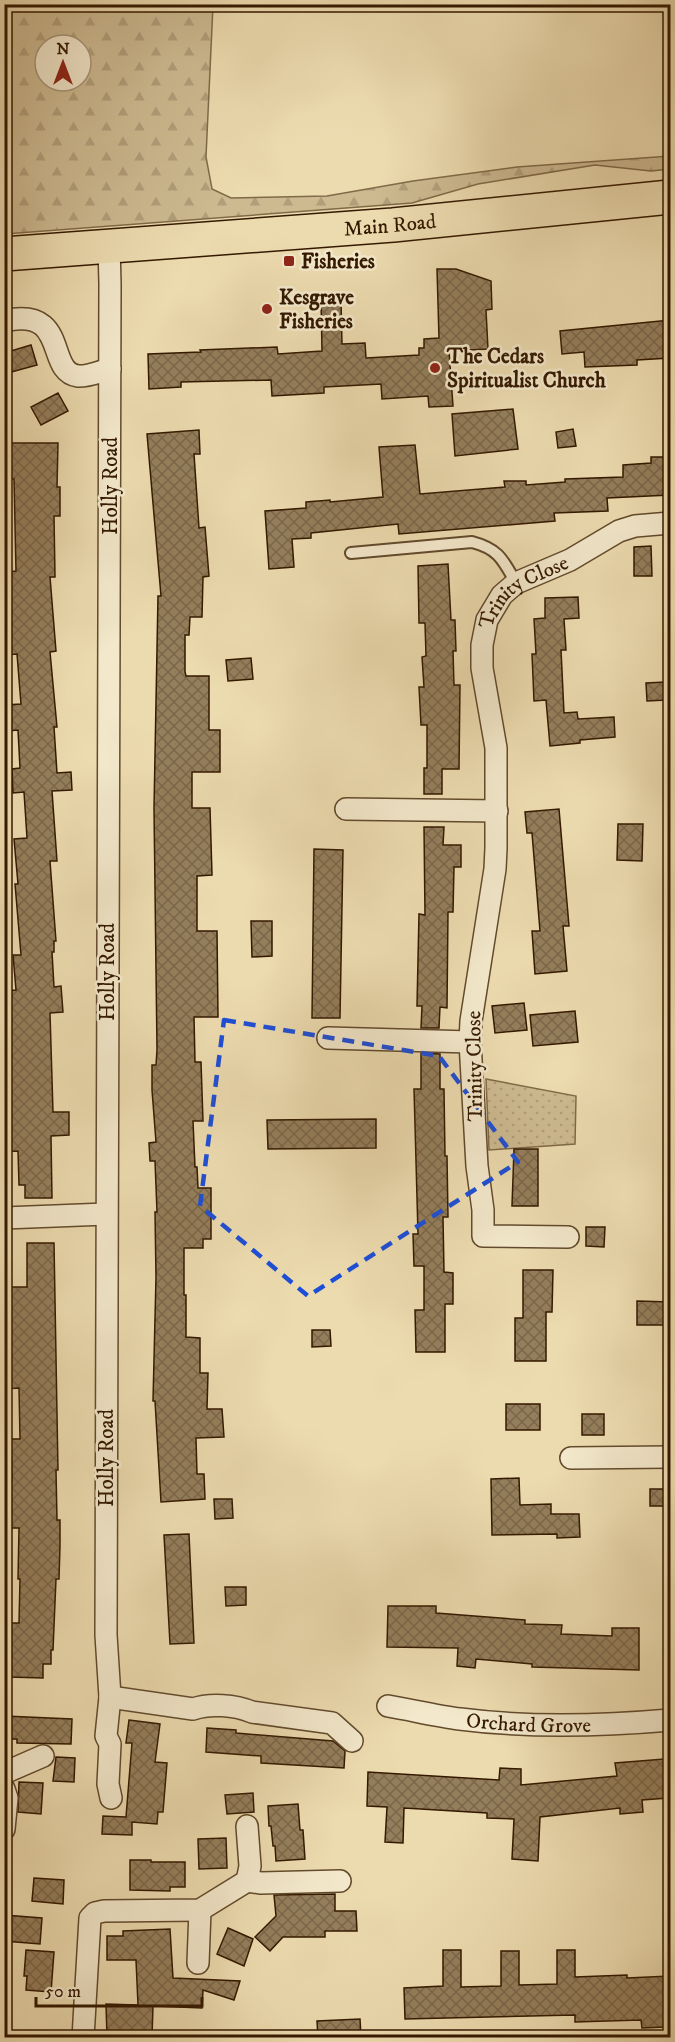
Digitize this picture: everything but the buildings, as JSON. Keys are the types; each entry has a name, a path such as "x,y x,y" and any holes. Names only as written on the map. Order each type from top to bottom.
{"main road":[{"name":"Main Road","path":"4,254 393,225 670,196"}],"street":[{"name":"Holly Road","path":"109,246 106,1635 110,1697 106,1736 110,1744 108,1784 111,1798"},
{"path":"4,321 32,319 46,327 63,365 71,374 78,376 110,369"},
{"name":"Trinity Close","path":"568,1238 483,1236 470,1042 473,1004 495,869 497,811 496,748 482,668 482,645 487,620 502,595 516,583 570,560 620,531 635,526 670,523"},
{"path":"346,809 497,811"},
{"path":"328,1038 470,1042"},
{"path":"4,1218 106,1214"},
{"path":"571,1458 670,1457"},
{"path":"110,1697 193,1709 204,1705 244,1709 332,1723 352,1742"},
{"name":"Orchard Grove","path":"388,1706 460,1719 529,1725 585,1726 670,1720"},
{"path":"4,1773 43,1755"},
{"path":"4,1790 7,1798 4,1829"},
{"path":"247,1826 250,1866 247,1881"},
{"path":"83,2037 88,1929 90,1918 95,1912 200,1910 247,1881 261,1883 340,1881"},
{"path":"198,1963 200,1910"}],"lane":[{"path":"351,553 472,542 489,546 504,562 516,583"}],"highlighted area":[{"path":"224,1020 439,1056 518,1162 308,1296 200,1206"}],"green space":[{"path":"5,4 213,5 206,157 212,189 231,198 327,196 413,181 517,167 670,156 670,169 651,171 595,165 478,184 412,203 5,234"},
{"path":"486,1079 576,1096 575,1144 489,1150"}],"place":[{"name":"Fisheries","path":"289,261"},
{"name":"Kesgrave Fisheries","path":"267,309"},
{"name":"The Cedars Spiritualist Church","path":"435,368"}]}
